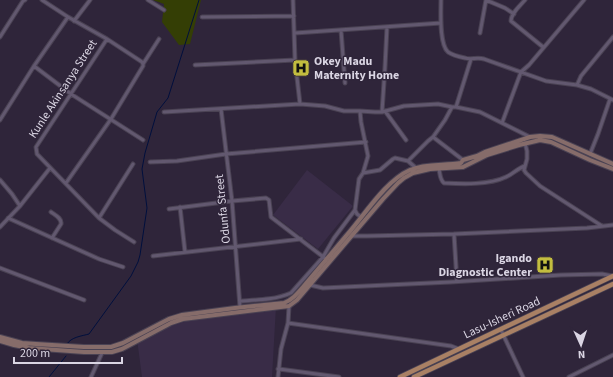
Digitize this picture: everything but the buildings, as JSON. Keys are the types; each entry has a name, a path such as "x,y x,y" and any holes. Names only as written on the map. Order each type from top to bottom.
{"main road":[{"path":"0,337 22,343 111,347 123,343 169,319 182,315 284,303 292,300 325,258 351,234 361,217 392,181 402,174 416,168 428,165 461,163 463,160 485,152 530,137 540,136 552,137 613,164"},
{"path":"0,341 22,347 102,353 112,352 122,349 171,323 183,319 289,306 295,302 351,234 398,183 404,178 419,171 464,167 487,155 540,140 551,142 590,160 613,168"},
{"name":"Lasu-Isheri Road","path":"400,377 613,276"},
{"name":"Lasu-Isheri Road","path":"414,377 613,284"}],"street":[{"path":"0,37 25,0"},
{"path":"42,0 74,21 107,39 143,64"},
{"path":"74,21 90,0"},
{"path":"148,0 164,10"},
{"path":"293,0 295,60 300,104"},
{"path":"441,0 440,23 444,46 447,52 460,57 484,59 546,81 576,85 591,89 611,100 590,154"},
{"path":"480,33 486,0 505,8 514,14"},
{"path":"525,0 511,18 512,23 543,47"},
{"path":"502,123 521,72 584,0"},
{"path":"202,17 294,16"},
{"path":"0,120 34,66 68,17"},
{"path":"295,33 440,23"},
{"path":"386,27 384,111 406,140"},
{"path":"341,30 345,83"},
{"path":"576,85 581,76 613,38"},
{"name":"Kunle Akinsanya Street","path":"107,39 36,147 37,154 99,218 134,242"},
{"path":"66,183 111,119 159,39"},
{"path":"456,107 471,59"},
{"path":"195,65 295,60"},
{"path":"34,66 71,94 143,140"},
{"path":"164,112 300,104 325,106 344,111 375,112 404,106 438,104 480,112 530,137"},
{"path":"408,161 433,137 452,107"},
{"name":"Odunfa Street","path":"221,109 232,201 240,307"},
{"path":"240,301 270,299 285,296 291,293 299,283 325,258 334,238 355,210 359,179 368,159 360,111"},
{"path":"433,137 463,160"},
{"path":"150,162 177,161 226,154 366,142"},
{"path":"526,143 527,159 524,170 526,173 540,186 602,226"},
{"path":"363,173 380,170 395,158 408,161 416,168"},
{"path":"99,218 133,164"},
{"path":"440,168 442,182 468,184 506,178 521,167 525,166"},
{"path":"0,227 20,206 50,168"},
{"path":"0,180 20,206"},
{"path":"169,209 266,198 268,200 271,217 325,258"},
{"path":"180,207 185,252"},
{"path":"355,210 361,217"},
{"path":"51,212 62,222 52,238"},
{"path":"8,218 99,259 123,267"},
{"path":"343,226 351,234 402,236 587,228 613,225"},
{"path":"454,234 457,282"},
{"path":"154,256 301,239"},
{"path":"0,268 84,300"},
{"path":"310,285 323,288 457,282 562,275 602,274 613,276"},
{"path":"299,283 303,287"},
{"path":"278,377 280,350 288,323 289,306"},
{"path":"288,323 451,346 459,349"},
{"path":"501,330 523,377"},
{"path":"91,377 102,353"},
{"path":"569,377 613,355"},
{"path":"278,370 278,368 339,377"}],"shaded area":[{"path":"307,170 353,206 318,249 273,215"},
{"path":"276,306 272,377 142,377 137,339 168,321 227,311"}],"green space":[{"path":"153,0 201,0 190,44 179,45 162,22 164,4"}],"waterway":[{"path":"67,344 74,338 89,334 131,276 138,262 147,208 142,169 145,153 157,112 168,98 199,0"},
{"path":"49,377 66,356"}],"place":[{"name":"Okey Madu Maternity Home","path":"301,68"},
{"name":"Igando Diagnostic Center","path":"545,265"}]}
